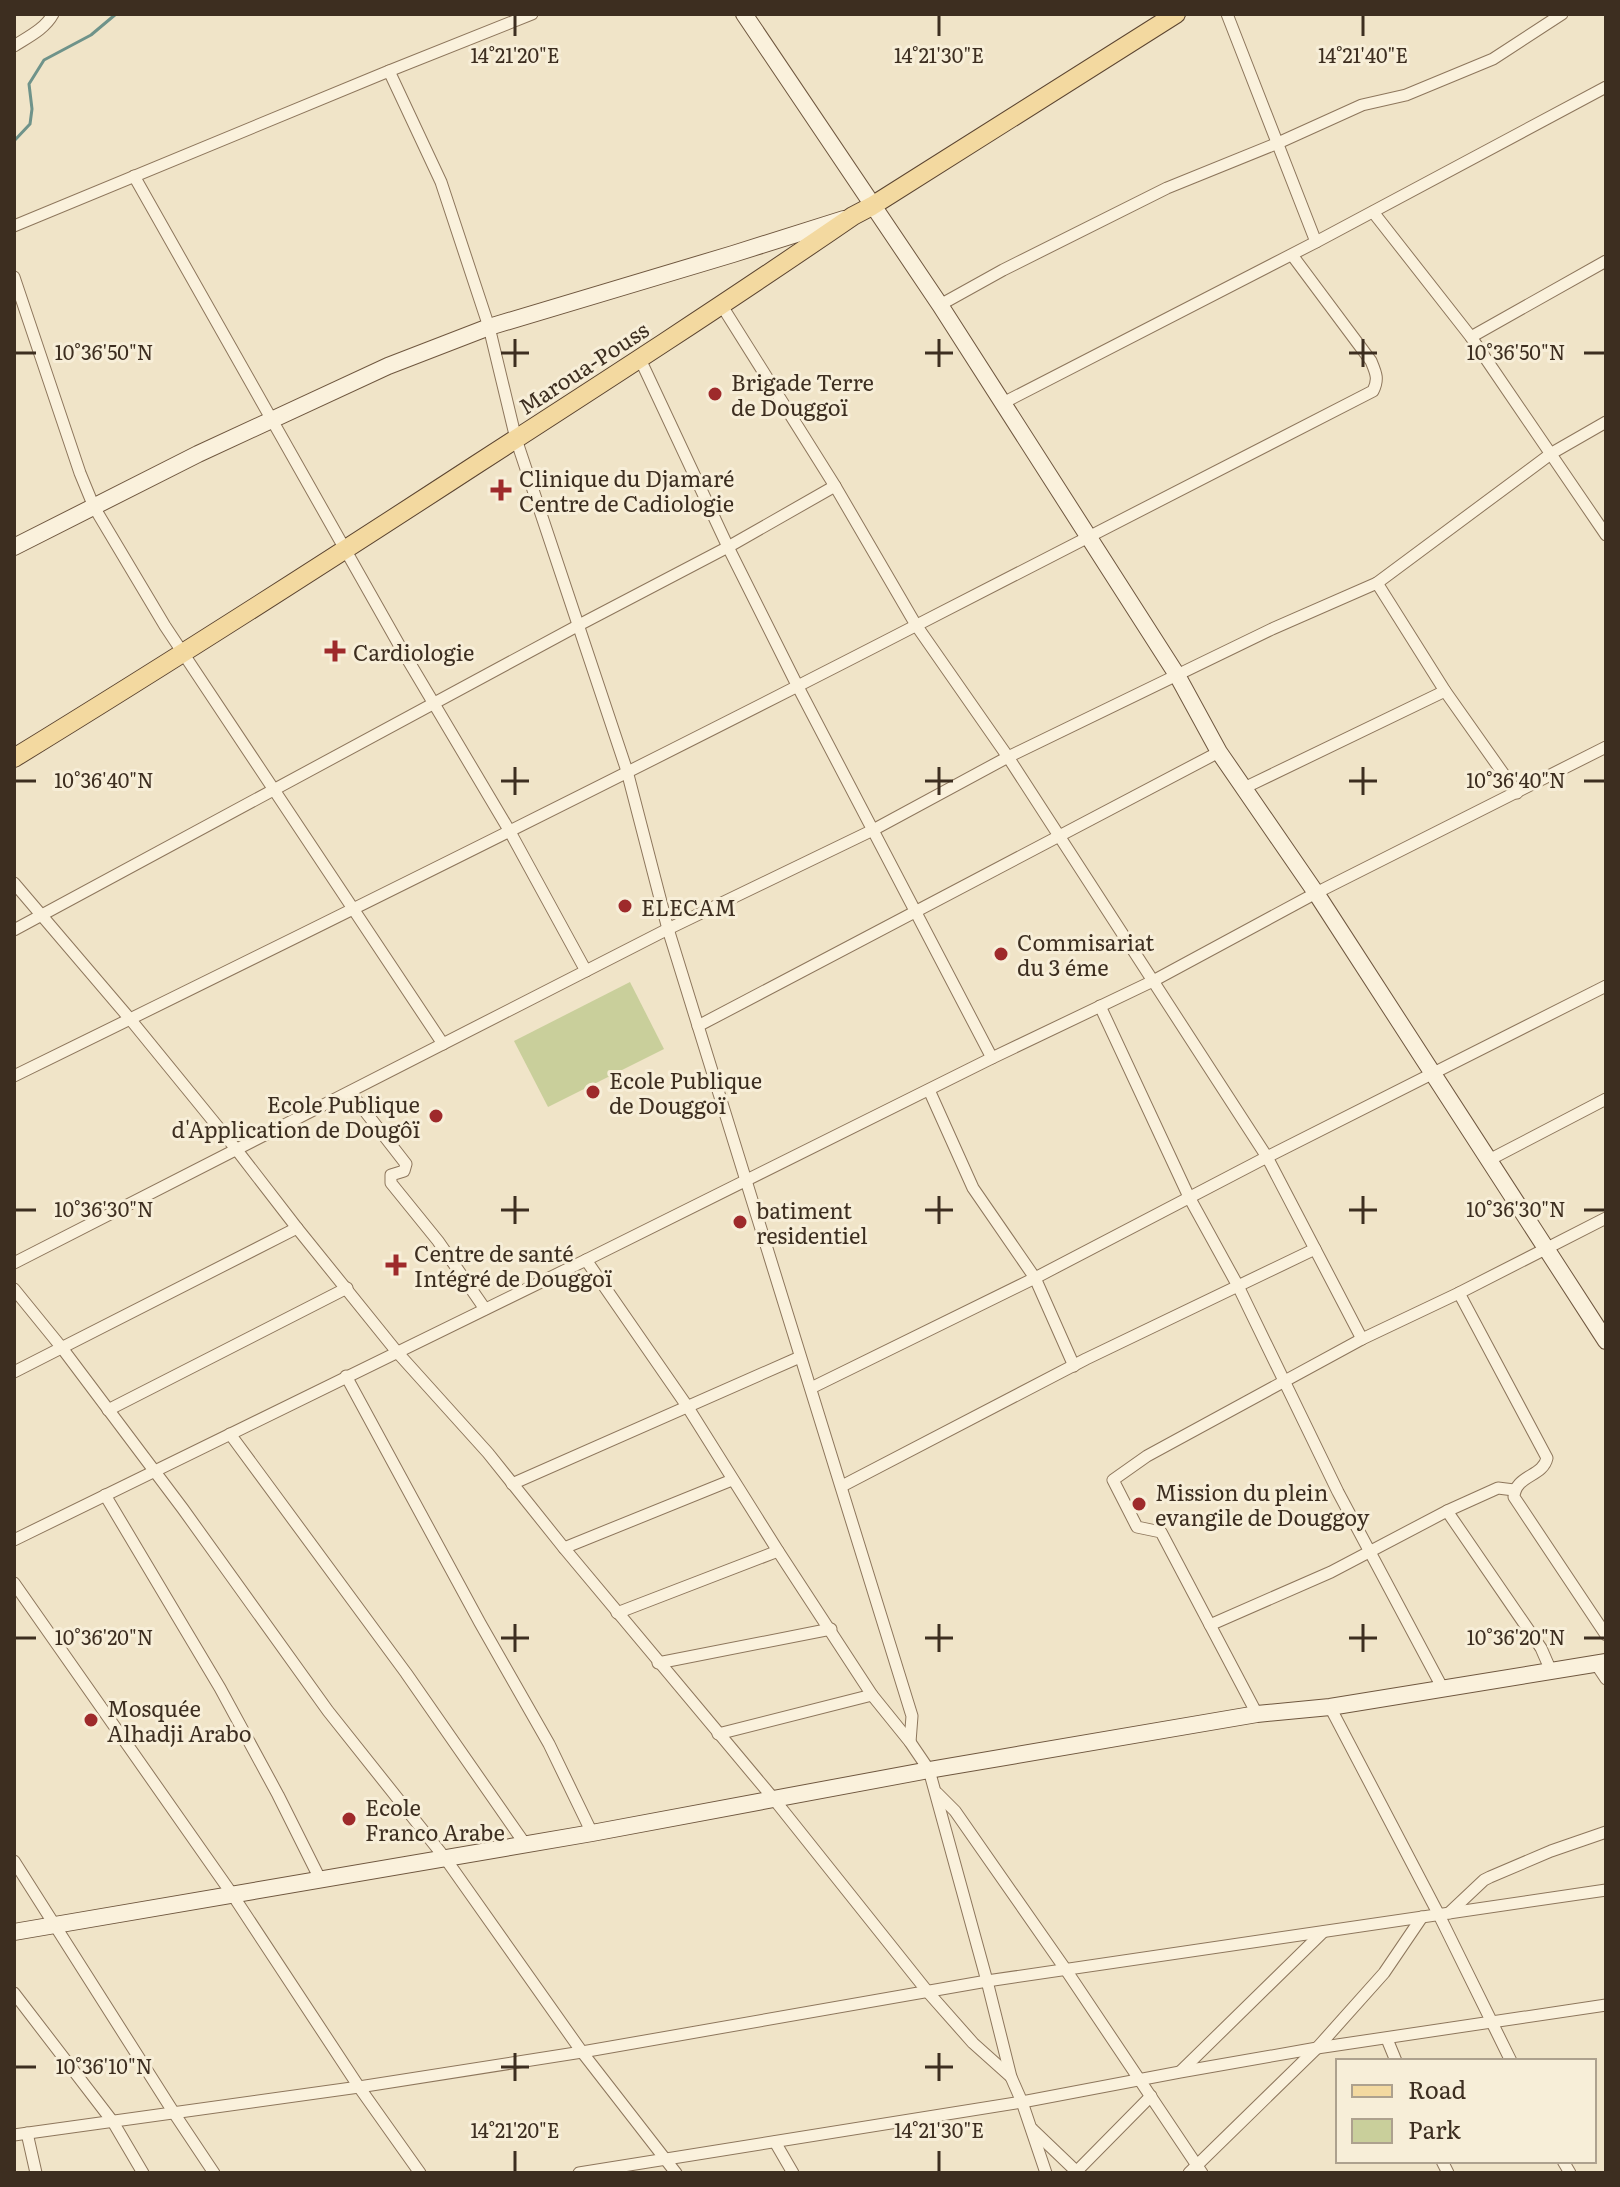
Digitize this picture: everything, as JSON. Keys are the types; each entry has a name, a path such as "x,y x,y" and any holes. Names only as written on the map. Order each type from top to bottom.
{"main road":[{"name":"Maroua-Pouss","path":"14,758 345,550 722,306 853,216 1176,14"}],"street":[{"path":"14,46 44,26 53,14"},
{"path":"14,226 532,14"},
{"path":"744,14 940,305 1177,675 1219,752 1316,893 1606,1341"},
{"path":"1227,14 1316,242"},
{"path":"940,305 1167,188 1371,102 1406,95 1493,59 1562,14"},
{"path":"389,71 441,182 489,327 516,439 627,771 668,929 912,1716 910,1742"},
{"path":"1003,403 1292,255 1606,87"},
{"path":"134,176 345,550 509,830 586,971"},
{"path":"1373,212 1471,337 1606,535"},
{"path":"14,547 198,454 388,366 489,327 853,216"},
{"path":"14,1076 627,771 1373,391 1377,375 1371,361 1292,255"},
{"path":"1471,337 1606,261"},
{"path":"14,277 94,507 273,791 355,908 443,1044"},
{"path":"722,306 835,486 916,625 1008,757 1267,1157 1362,1339"},
{"path":"640,359 797,685 992,1058"},
{"path":"14,1263 668,929 873,830 1008,757 1272,629 1377,583 1552,453 1606,422"},
{"path":"14,930 728,547 835,486"},
{"path":"1377,583 1445,691 1517,793"},
{"path":"1244,788 1445,691"},
{"path":"14,1540 1153,981 1316,893 1604,751"},
{"path":"698,1026 1219,752"},
{"path":"14,883 130,1019 397,1352 488,1453 658,1663 773,1798 927,1991 973,2043 1011,2077"},
{"path":"811,1388 1035,1278 1606,986"},
{"path":"1100,1006 1189,1197 1238,1286 1338,1492 1443,1689"},
{"path":"929,1090 973,1188 1035,1278 1074,1366"},
{"path":"350,1092 406,1164 404,1171 391,1175 391,1183 438,1241 485,1309"},
{"path":"1489,1160 1606,1099"},
{"path":"1257,1714 1161,1532 1137,1527 1113,1480 1147,1456 1362,1339 1606,1218"},
{"path":"14,1372 297,1228"},
{"path":"842,1486 1074,1366 1315,1249"},
{"path":"586,1260 687,1406 872,1695 929,1770 1011,2077 1046,2173"},
{"path":"108,1410 347,1288"},
{"path":"14,1289 62,1348 328,1711 445,1858 582,2052 676,2173"},
{"path":"1459,1293 1547,1458 1547,1464 1519,1483 1514,1497 1606,1635"},
{"path":"512,1484 800,1357"},
{"path":"346,1376 549,1744 592,1833"},
{"path":"230,1434 397,1660 525,1844"},
{"path":"564,1548 732,1480"},
{"path":"1210,1625 1331,1572 1498,1488 1514,1490"},
{"path":"105,1495 220,1688 320,1879"},
{"path":"1447,1511 1541,1648 1551,1671"},
{"path":"617,1613 778,1551"},
{"path":"14,1583 232,1894 359,2087 420,2173"},
{"path":"658,1663 831,1629"},
{"path":"14,1932 1257,1714 1330,1707 1601,1663 1606,1679"},
{"path":"718,1734 872,1695"},
{"path":"1330,1707 1444,1914 1510,2059"},
{"path":"935,1791 955,1811 1066,1970 1151,2096 1196,2171 1317,2048 1384,1973 1422,1917"},
{"path":"1444,1914 1484,1880 1551,1851 1606,1832"},
{"path":"14,1861 214,2173"},
{"path":"14,2135 359,2087 582,2052 987,1981 1606,1890"},
{"path":"1180,2072 1324,1931"},
{"path":"14,1993 113,2122 143,2173"},
{"path":"579,2173 1022,2102 1317,2048 1606,2005"},
{"path":"1387,2039 1395,2059"},
{"path":"1030,2127 1076,2173 1151,2096"},
{"path":"27,2133 36,2173"},
{"path":"775,2142 793,2173"}],"green space":[{"path":"630,982 664,1049 548,1107 514,1041"}],"waterway":[{"path":"14,141 30,124 29,84 44,60 91,35 116,14"}],"place":[{"name":"Brigade Terre de Douggoï","path":"715,394"},
{"name":"Clinique du Djamaré Centre de Cadiologie","path":"501,490"},
{"name":"Cardiologie","path":"335,651"},
{"name":"ELECAM","path":"625,906"},
{"name":"Commisariat du 3 éme","path":"1001,954"},
{"name":"Ecole Publique de Douggoï","path":"593,1092"},
{"name":"Ecole Publique d'Application de Dougôï","path":"436,1116"},
{"name":"batiment residentiel","path":"740,1222"},
{"name":"Centre de santé Intégré de Douggoï","path":"396,1265"},
{"name":"Mission du plein evangile de Douggoy","path":"1139,1504"},
{"name":"Mosquée Alhadji Arabo","path":"91,1720"},
{"name":"Ecole Franco Arabe","path":"349,1819"}]}
